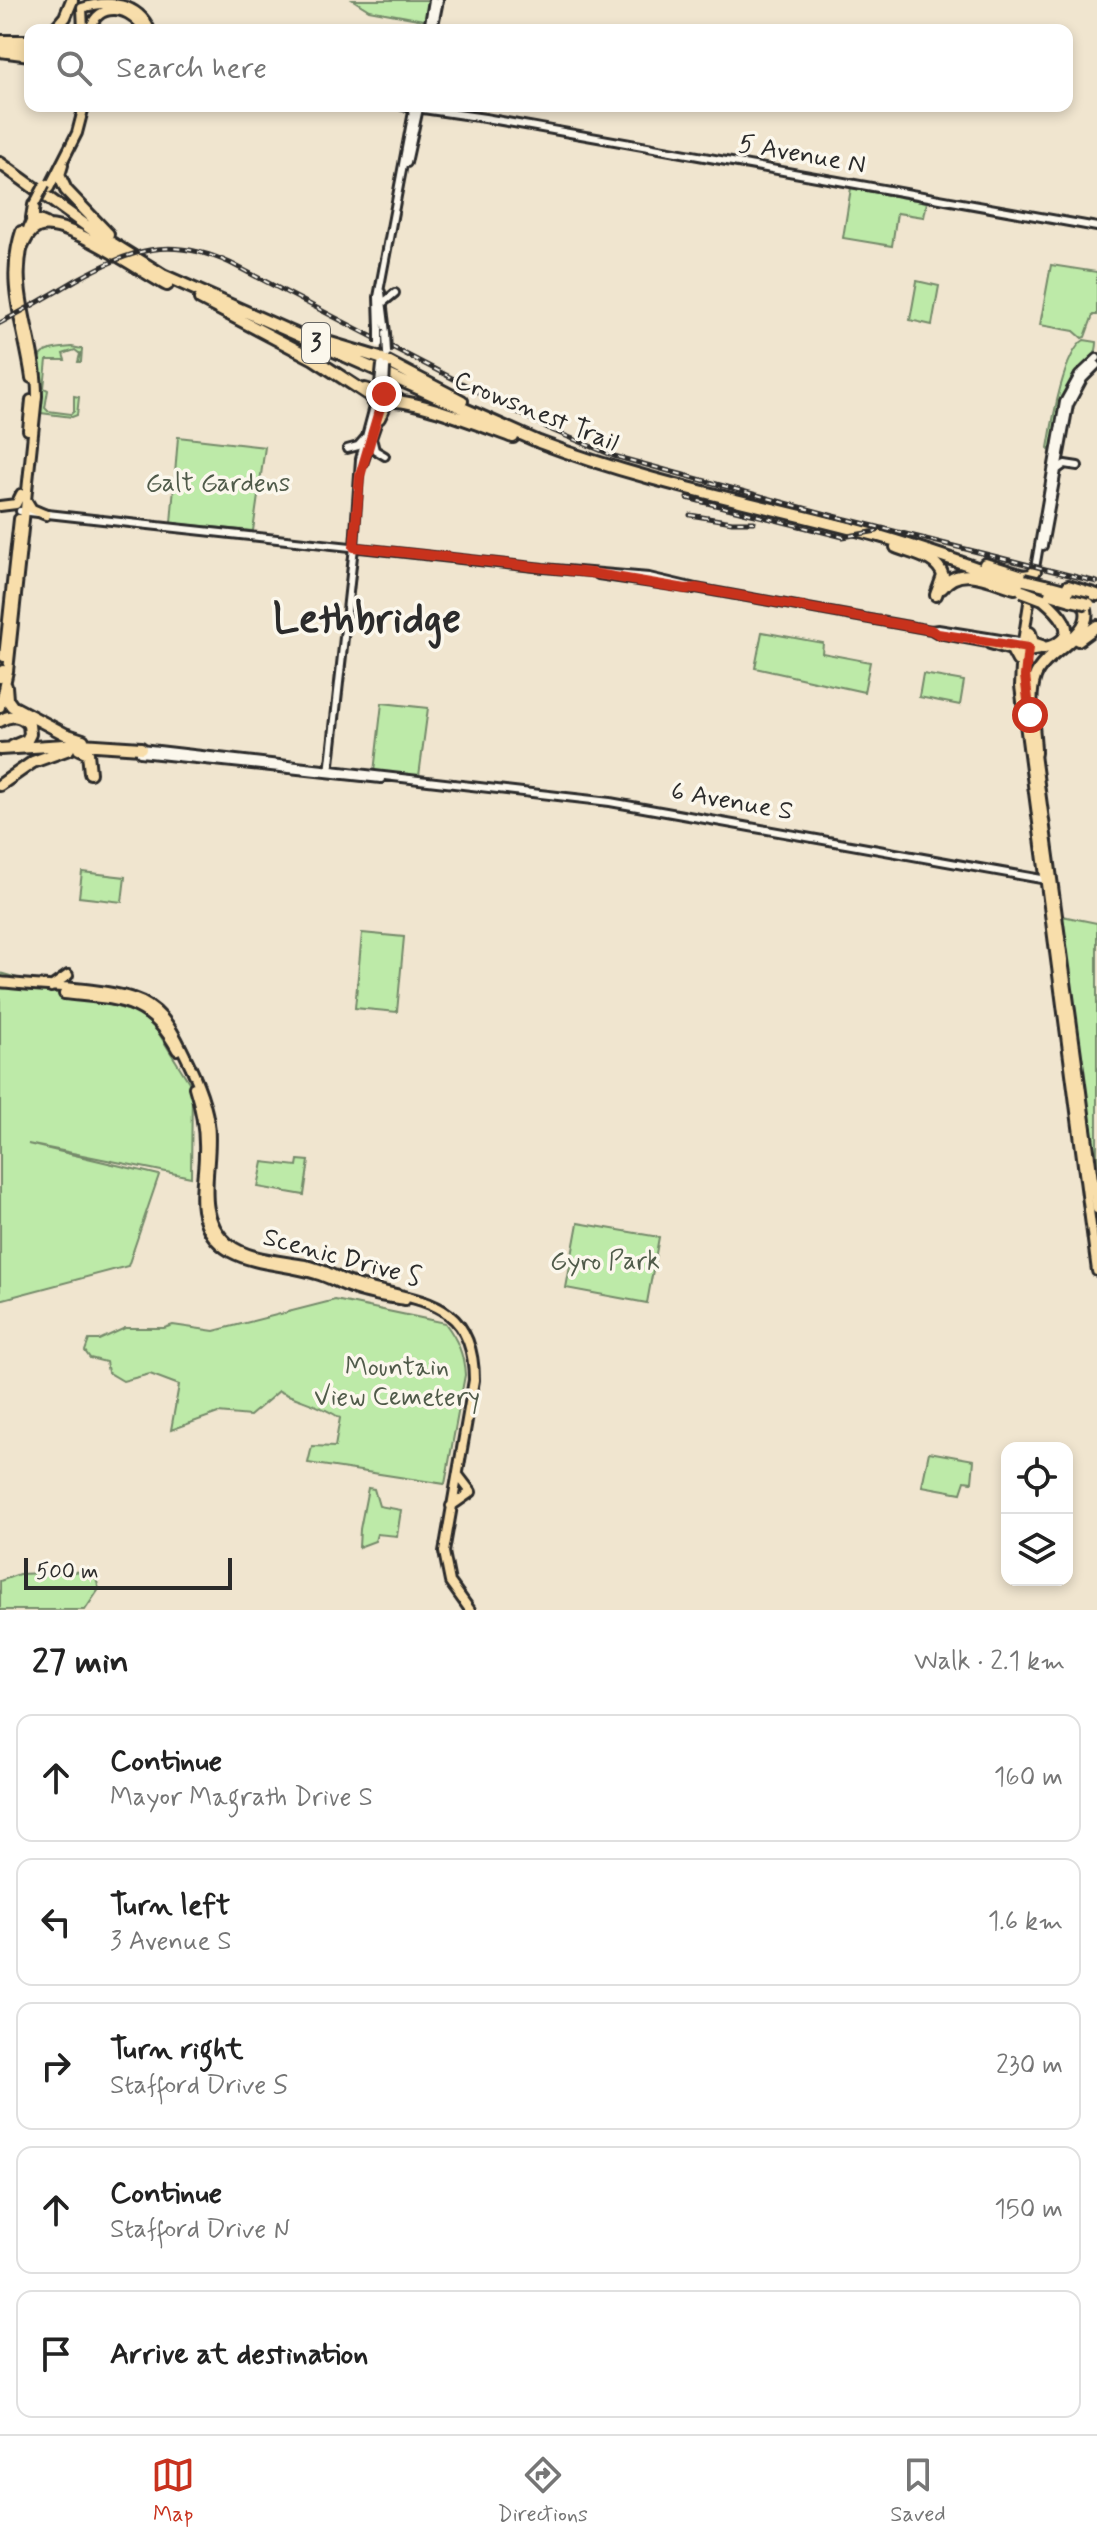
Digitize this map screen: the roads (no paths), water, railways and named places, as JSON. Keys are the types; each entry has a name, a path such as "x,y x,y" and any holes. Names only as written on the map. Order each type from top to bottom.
{"highway":[{"path":"59,24 72,0"},
{"path":"0,46 24,42"},
{"name":"Crowsnest Trail","path":"0,163 124,252 175,281 516,432 654,481"},
{"path":"62,165 59,175 66,190 111,236 175,281"},
{"name":"Crowsnest Trail","path":"0,170 123,258 190,294 524,442 597,469 671,483 817,520 953,564 1032,585"},
{"path":"49,184 66,190"},
{"path":"36,206 32,218 75,232 145,274 301,352 356,385 375,404"},
{"path":"22,247 33,230 56,226"},
{"path":"222,302 316,338 382,356 516,432"},
{"path":"356,385 381,389 408,403"},
{"path":"379,418 390,401 408,403 524,442"},
{"name":"Crowsnest Trail","path":"671,483 944,556 1032,585 1073,603 1095,605"},
{"path":"880,539 930,548 1023,576 1032,575 1032,585 1060,613 1066,625 1060,641 1048,647 1026,646"},
{"path":"880,539 939,565 943,576 938,592 950,579 963,575 1076,595 1085,606 1087,617 1080,631 1038,670 1032,690 1035,753"},
{"path":"1032,585 1095,605"},
{"path":"1038,670 1097,626"},
{"path":"1026,646 1033,643 1048,647"},
{"path":"2,680 9,703 65,734 99,747"},
{"path":"0,708 26,713"},
{"path":"0,721 18,717 26,721 30,730 29,737 21,745 0,750"},
{"path":"0,750 21,755 74,749 88,753 90,773 99,747"},
{"path":"0,750 99,747"},
{"name":"6 Avenue S","path":"74,749 99,747 140,751"},
{"path":"0,785 33,762 74,749"}],"main road":[{"path":"432,24 436,0"},
{"path":"87,24 86,3 110,3 131,8 145,24"},
{"path":"91,24 98,14 114,9 131,15 143,24"},
{"path":"0,46 24,52"},
{"path":"49,184 80,112"},
{"path":"46,515 32,509 24,495 31,384 16,309 13,274 17,243 62,165 82,112"},
{"path":"407,112 414,123"},
{"path":"382,356 378,301 415,112"},
{"path":"414,123 425,112"},
{"name":"5 Avenue N","path":"446,112 1097,229"},
{"path":"0,708 37,385 19,285 22,247 32,218"},
{"path":"347,449 358,446 370,435 379,418 381,292"},
{"path":"383,306 386,299 395,293"},
{"path":"1020,686 1032,585 1064,402 1079,375 1097,358"},
{"path":"1032,585 1069,405 1083,379 1097,365"},
{"path":"330,771 360,476 381,389"},
{"path":"370,435 375,450 385,456"},
{"path":"1056,472 1065,464 1078,466"},
{"path":"0,507 15,505 24,495"},
{"path":"0,507 21,526"},
{"path":"22,512 591,573 686,589 696,588 1026,646"},
{"path":"2,680 21,526 32,517 46,515"},
{"path":"931,630 1014,652 1097,1209"},
{"path":"990,644 1026,646"},
{"path":"1026,646 1026,690 1097,1271"},
{"name":"6 Avenue S","path":"140,751 610,802 1050,881"},
{"path":"51,987 68,975"},
{"name":"Scenic Drive S","path":"0,985 51,987 132,997 148,1005 168,1022 194,1072 207,1110 211,1139 207,1205 212,1223 229,1243 252,1255 314,1267 357,1285 424,1300 449,1315 469,1346 474,1370 444,1552 447,1572 457,1594 470,1610"},
{"name":"Scenic Drive S","path":"0,985 122,1001 144,1009 163,1026 196,1091 205,1146 200,1193 202,1209 211,1234 226,1249 239,1258 316,1274 363,1292 414,1301 433,1309 453,1327 466,1352 468,1381 439,1557 446,1586 463,1610"},
{"path":"1088,1201 1097,1245"},
{"path":"451,1506 471,1492 461,1483 457,1472"}],"railway":[{"path":"0,323 76,280 133,254 169,248 208,254 554,431 614,456 830,515 1097,582"},
{"path":"687,498 843,537 877,531"},
{"path":"690,515 754,522"}],"district":[{"name":"Lethbridge","path":"367,620"}],"park label":[{"name":"Galt Gardens","path":"218,484"},
{"name":"Gyro Park","path":"605,1262"},
{"name":"Mountain View Cemetery","path":"397,1383"}]}
